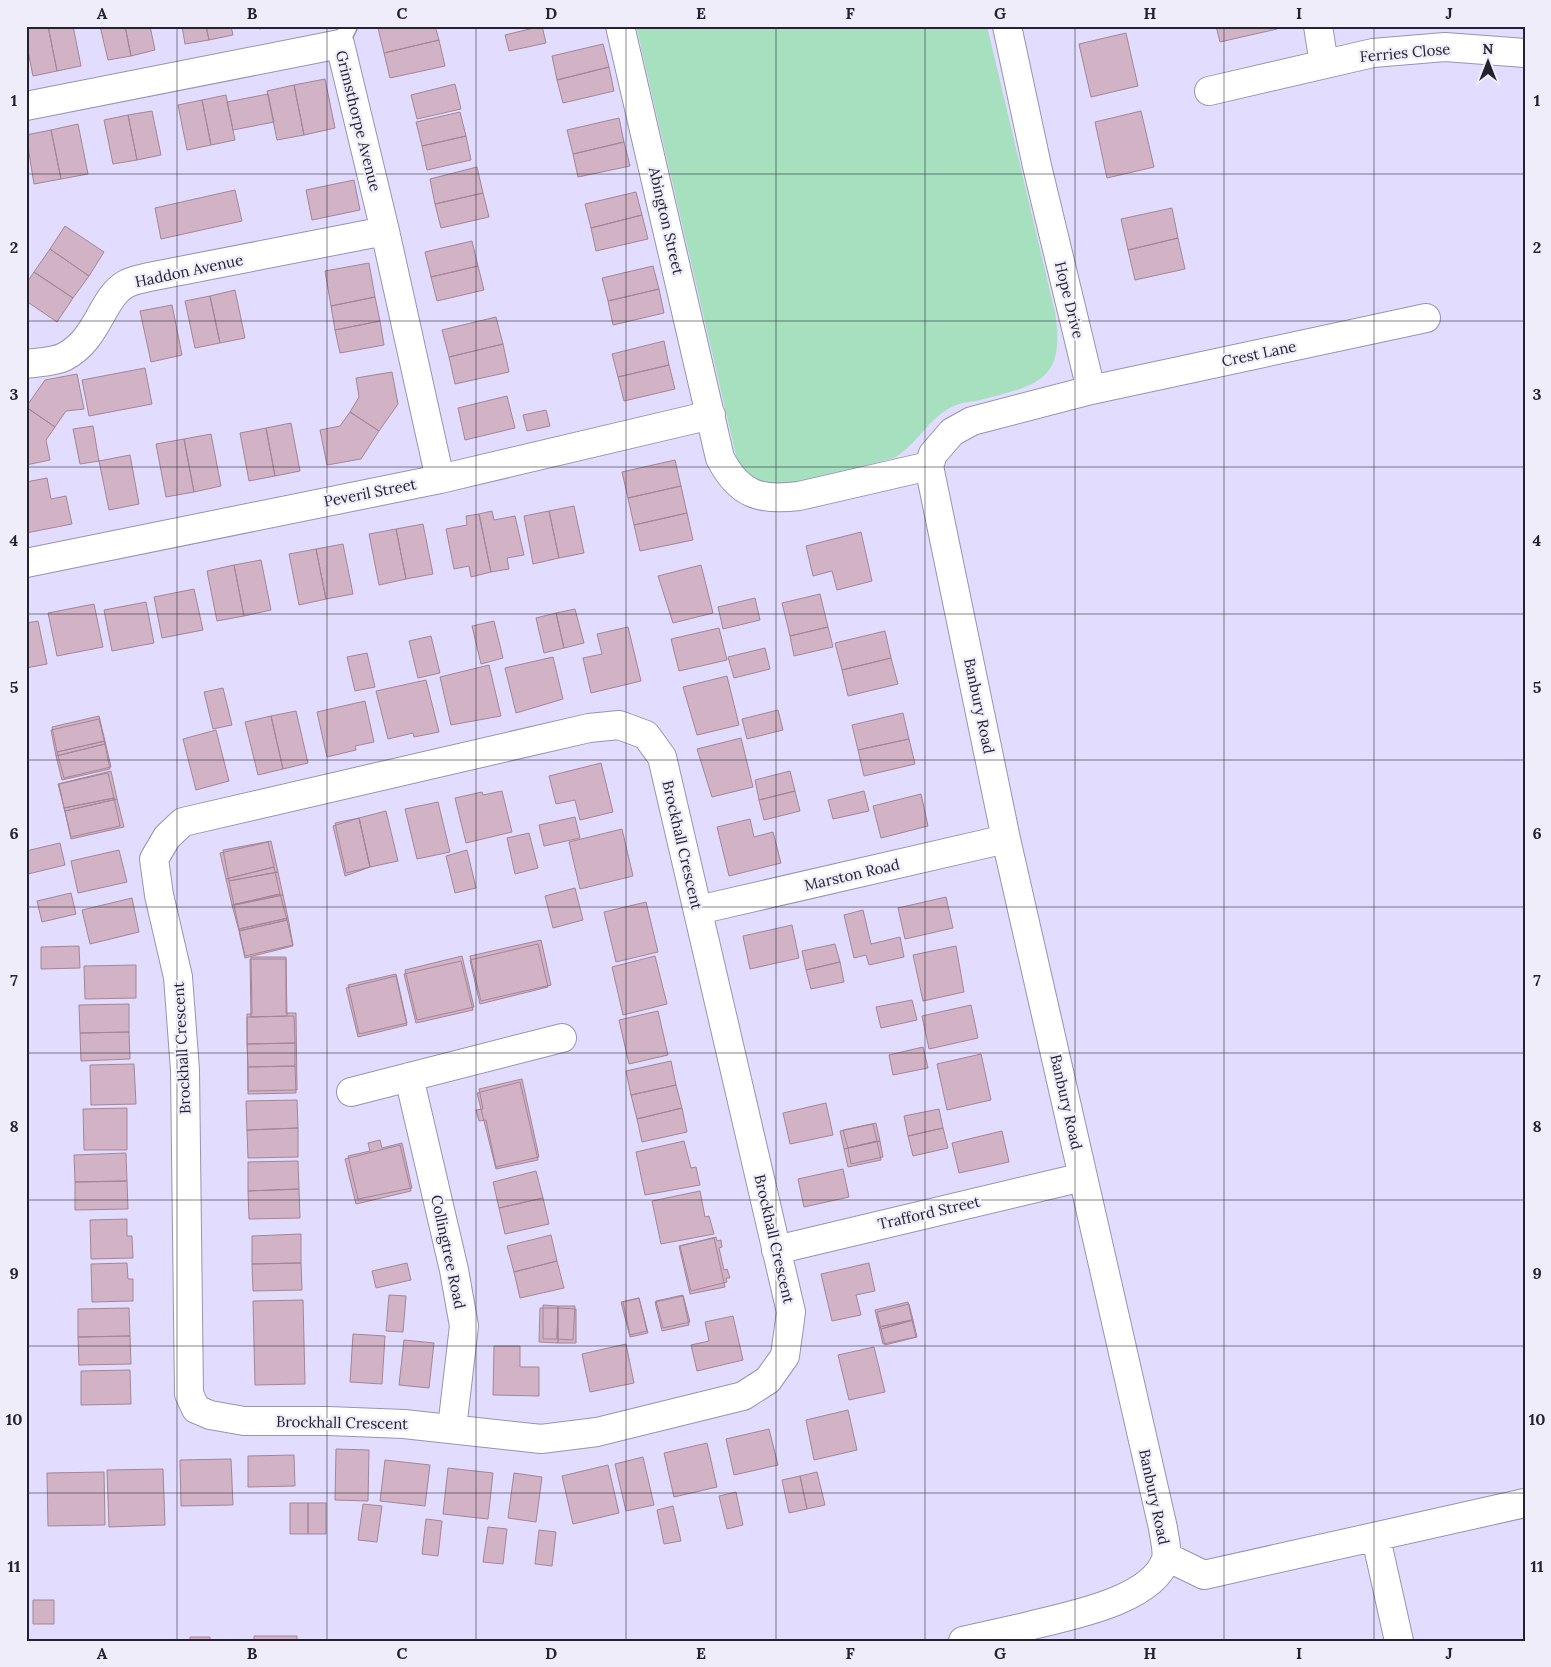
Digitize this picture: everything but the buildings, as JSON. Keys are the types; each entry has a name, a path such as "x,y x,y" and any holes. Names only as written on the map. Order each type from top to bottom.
{"street":[{"name":"Abington Street","path":"620,26 720,458 728,473 734,481 755,495 783,498 800,496 930,466"},
{"name":"Hope Drive","path":"1007,26 1036,166 1091,390"},
{"path":"1318,26 1324,64"},
{"name":"Grimsthorpe Avenue","path":"26,106 345,35 385,231 440,479"},
{"name":"Ferries Close","path":"1210,91 1374,53 1445,47 1525,53"},
{"name":"Haddon Avenue","path":"26,364 62,358 79,348 94,331 116,293 127,284 149,277 385,231"},
{"name":"Crest Lane","path":"1091,390 1426,318"},
{"path":"930,466 933,454 952,432 972,421 1091,390"},
{"name":"Peveril Street","path":"26,563 440,479 711,415"},
{"name":"Banbury Road","path":"930,466 1006,839 1163,1528 1166,1557 1160,1572 1143,1589 1120,1600 1017,1634 963,1641"},
{"name":"Brockhall Crescent","path":"619,725 646,735 662,757 776,1250 791,1312 786,1356 768,1380 743,1396 598,1432 540,1439 452,1428 347,1421 244,1421 210,1415 196,1410 189,1394 185,1070 179,986 154,859 167,837 183,822 589,728 619,725"},
{"name":"Marston Road","path":"698,910 1006,839"},
{"path":"351,1092 562,1038"},
{"name":"Collingtree Road","path":"409,1077 454,1270 464,1326 452,1428"},
{"name":"Trafford Street","path":"776,1250 1083,1177"},
{"path":"1166,1557 1204,1575 1376,1538 1525,1503"},
{"path":"1376,1538 1399,1641"}],"green space":[{"path":"636,26 987,26 1055,312 1056,353 1051,366 1043,376 1032,384 1018,390 954,406 937,417 910,446 894,458 827,476 791,483 775,484 763,482 746,472 738,464"}]}
